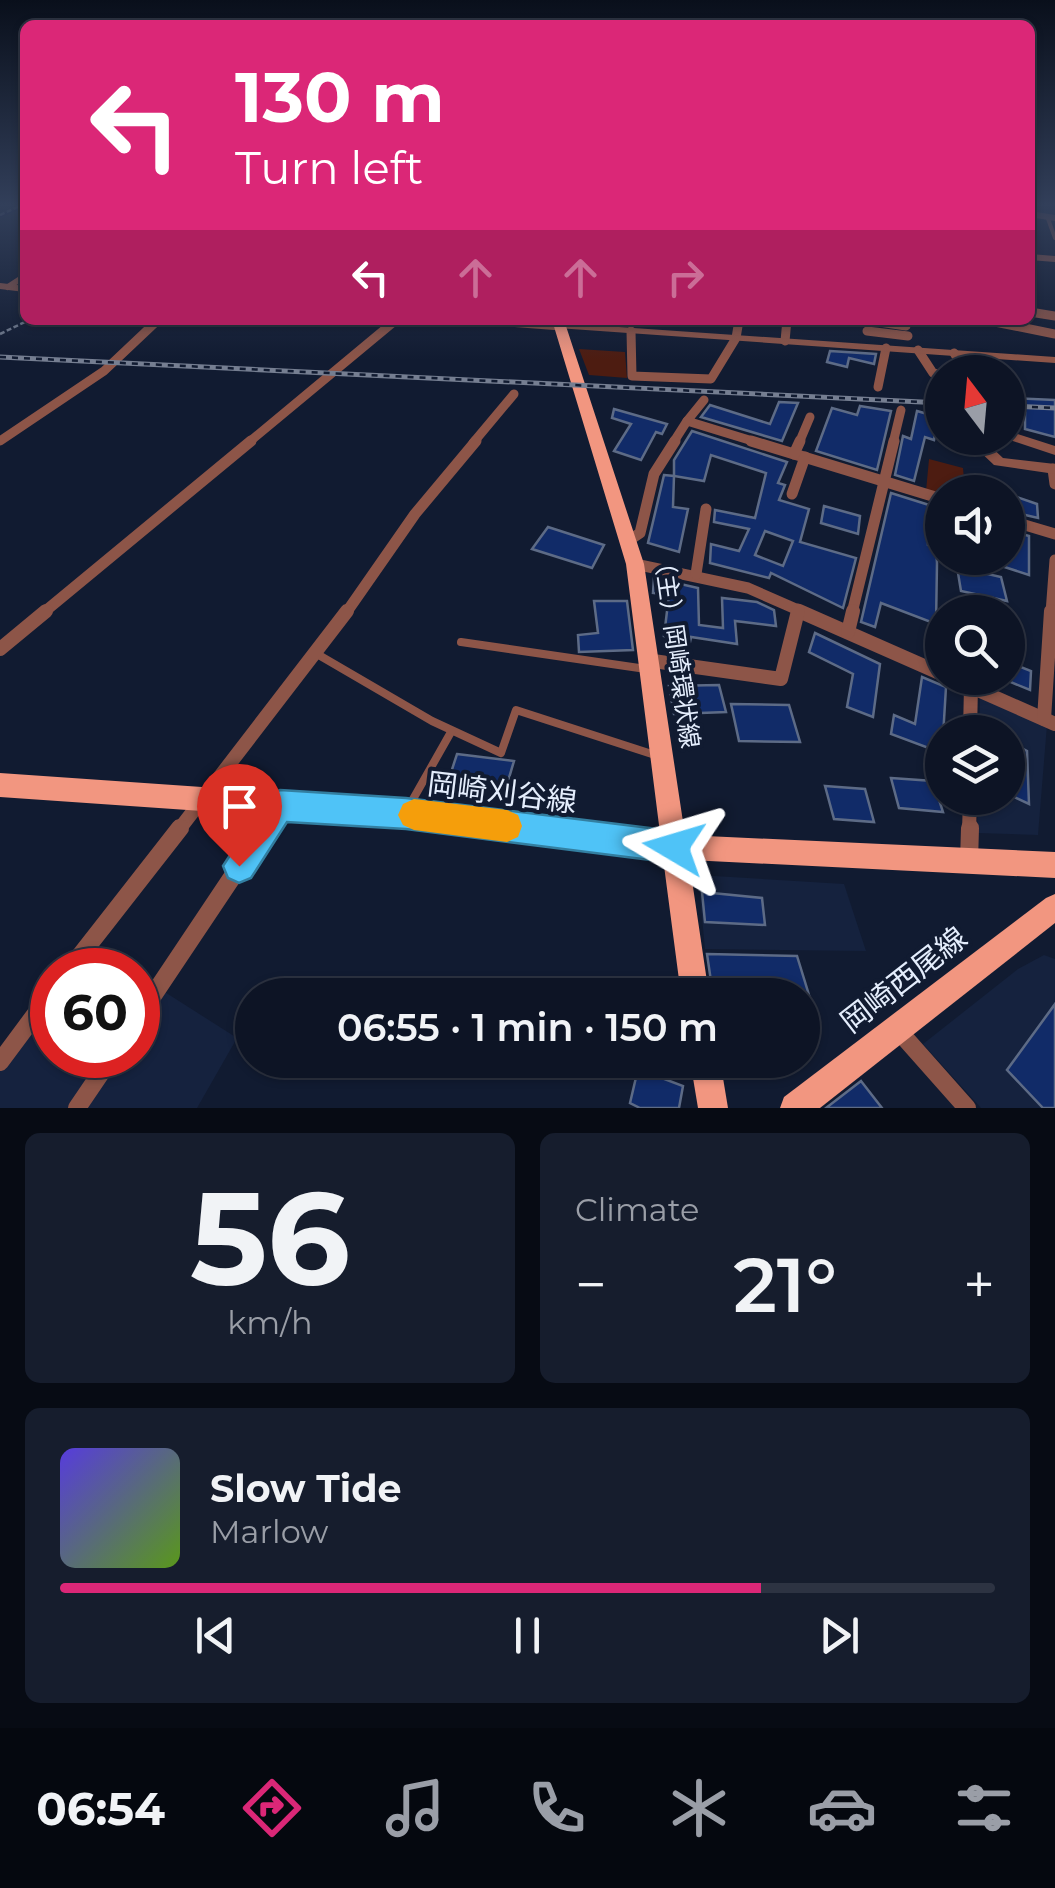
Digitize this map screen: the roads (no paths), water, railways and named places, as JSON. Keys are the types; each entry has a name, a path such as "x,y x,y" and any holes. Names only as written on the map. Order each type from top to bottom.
{"main road":[{"name":"（主）岡崎環状線","path":"569,325 635,564 659,756 693,978"},
{"name":"岡崎刈谷線","path":"0,785 406,814 674,847 1055,866"},
{"name":"岡崎西尾線","path":"795,1108 1055,907"},
{"path":"708,1078 714,1108"}],"street":[{"path":"0,441 104,370 153,325"},
{"path":"0,649 390,325"},
{"path":"584,325 886,348 909,336"},
{"path":"632,331 632,376 711,380 736,338 738,325"},
{"path":"785,341 786,325"},
{"path":"866,325 954,353 1055,360"},
{"path":"1011,325 1055,334"},
{"path":"878,388 886,348"},
{"path":"86,948 316,654 414,514 514,394"},
{"path":"628,541 640,533 654,474 704,400"},
{"path":"848,632 901,410"},
{"path":"792,494 810,417"},
{"path":"688,421 925,494"},
{"path":"1025,440 1055,450"},
{"path":"991,455 999,462 1054,468 1055,484"},
{"path":"696,574 706,509"},
{"path":"1025,525 1055,534"},
{"path":"991,695 1050,721 1055,560"},
{"path":"635,564 748,588 925,666"},
{"path":"647,664 781,679 798,609"},
{"path":"160,985 280,806"},
{"path":"969,862 970,815"},
{"path":"0,1062 30,1022"},
{"path":"897,1029 967,1108"},
{"path":"77,1108 97,1078"}],"lane":[{"path":"461,642 647,664"},
{"path":"316,654 450,732 502,752 516,710 659,756"},
{"path":"406,814 450,732"}],"railway":[{"path":"0,357 925,402"},
{"path":"1025,407 1055,408"}]}
